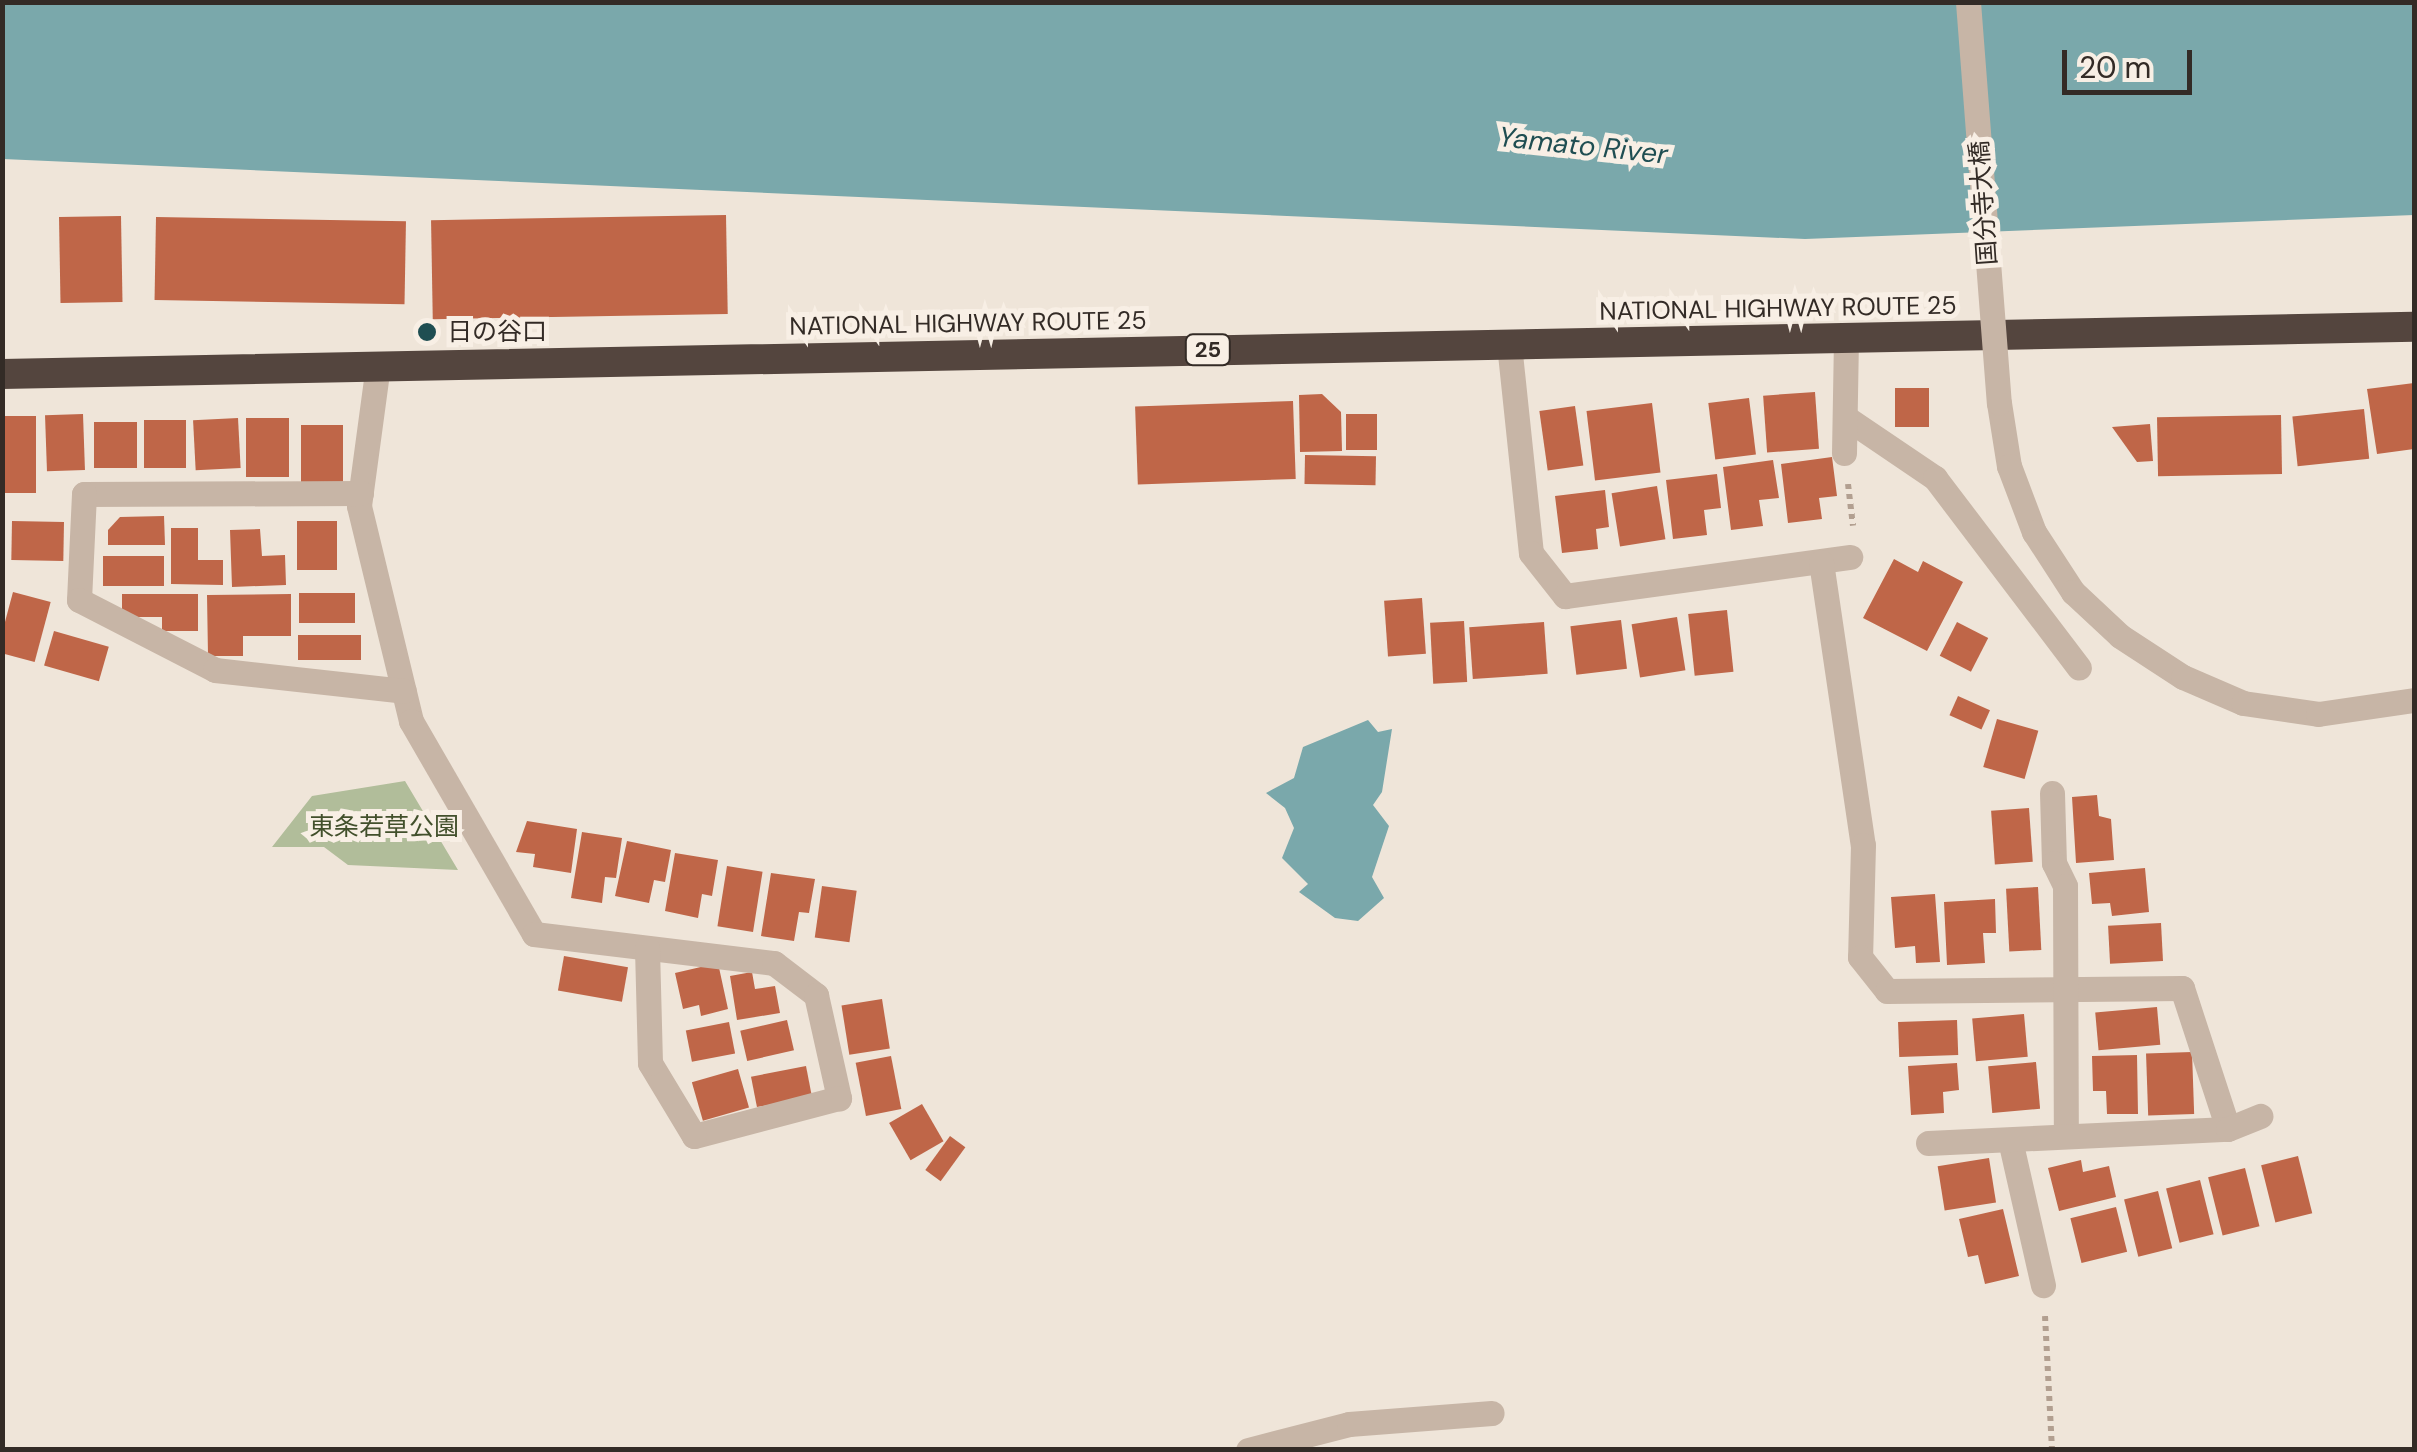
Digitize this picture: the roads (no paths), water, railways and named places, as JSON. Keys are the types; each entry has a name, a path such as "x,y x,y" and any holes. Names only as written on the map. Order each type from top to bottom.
{"highway":[{"name":"NATIONAL HIGHWAY ROUTE 25","path":"2,374 2414,327"}],"street":[{"name":"国分寺大橋","path":"1968,2 1999,404 2009,466 2034,532 2073,592 2120,636 2183,677 2243,703 2318,714 2414,700"},
{"path":"1844,453 1846,338"},
{"path":"1509,344 1531,553 1565,596 1850,557"},
{"path":"378,365 360,493 411,721 534,934 774,963 816,995 839,1098 694,1136 650,1063 646,948"},
{"path":"1844,417 1935,478 2079,668"},
{"path":"360,493 84,494 78,600 215,670 404,691"},
{"path":"1821,562 1863,845 1860,957 1887,992 2182,988 2228,1129"},
{"path":"2052,794 2054,863 2064,886 2066,1136"},
{"path":"1928,1143 2228,1129 2260,1116"},
{"path":"2010,1140 2043,1285"},
{"path":"1248,1450 1349,1424 1492,1412"}],"water":[{"name":"Yamato River","path":"3,3 2414,3 2414,215 1805,239 3,159"},
{"path":"1368,720 1378,732 1392,729 1382,792 1373,805 1389,826 1372,877 1384,898 1358,921 1335,918 1299,892 1308,884 1282,858 1294,828 1285,808 1266,793 1294,778 1303,747"}],"place":[{"name":"日の谷口","path":"427,332"}],"park label":[{"name":"東条若草公園","path":"384,827"}]}
